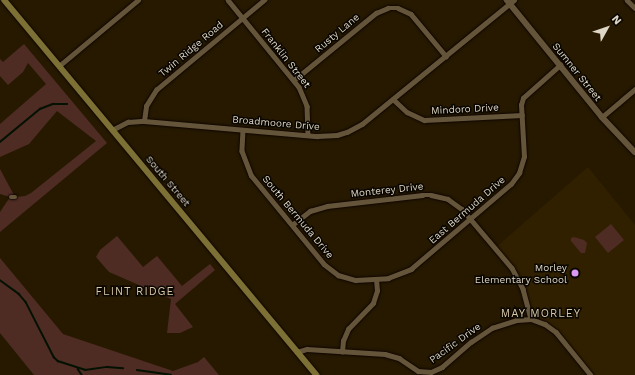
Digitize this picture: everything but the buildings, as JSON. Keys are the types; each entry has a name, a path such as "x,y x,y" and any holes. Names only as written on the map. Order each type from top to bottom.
{"main road":[{"name":"South Street","path":"4,0 297,352 314,375"}],"street":[{"path":"59,66 138,0"},
{"name":"Franklin Street","path":"228,0 294,80 304,96 307,106 308,136"},
{"name":"Twin Ridge Road","path":"144,121 146,106 156,90 264,0"},
{"path":"627,0 635,8"},
{"name":"Broadmoore Drive","path":"112,130 128,122 144,121 308,136 326,136 347,132 362,124 446,56 510,1"},
{"name":"Sumner Street","path":"510,1 602,117 635,152"},
{"name":"Rusty Lane","path":"294,80 376,13 388,8 398,8 411,14 446,56"},
{"name":"East Bermuda Drive","path":"376,280 396,276 411,269 511,184 519,173 525,150 522,101 526,94 560,65"},
{"path":"602,117 635,89"},
{"name":"Mindoro Drive","path":"393,99 407,112 424,120 522,115"},
{"name":"South Bermuda Drive","path":"243,130 242,151 248,169 255,180 324,264 332,271 355,280 376,280"},
{"name":"Monterey Drive","path":"292,225 310,211 327,206 422,195 431,195 448,199 462,209 518,278 527,299 531,319"},
{"path":"342,352 343,341 348,329 373,303 377,291 376,280"},
{"path":"531,319 545,324 556,332 591,375"},
{"name":"Pacific Drive","path":"297,352 307,349 392,355 425,374 442,367 471,342 492,328 517,320 531,319"}],"shaded area":[{"path":"24,44 107,143 0,232 0,212 10,197 0,194 0,169 15,197 25,196 31,193 96,141 57,111 29,144 0,157 0,124 46,84 28,63 23,72 8,85 0,76 0,59 3,62"},
{"name":"Morley Elementary School","path":"588,167 635,225 635,375 591,375 551,328 531,319 518,278 495,248"},
{"path":"611,224 624,240 608,253 595,237"},
{"path":"117,236 143,267 157,256 182,286 210,264 215,270 175,304 193,327 180,333 167,333 171,299 109,272 96,257 100,250"},
{"path":"574,237 584,240 587,243 585,253 581,253 571,241 571,238"},
{"path":"0,258 63,334 173,371 198,362 204,357 219,375 34,375 0,333"}],"waterway":[{"path":"0,142 40,109 53,104 67,104"},
{"path":"0,280 19,294 26,302 54,357 58,361 85,370 107,367 123,368"},
{"path":"78,369 82,375"},
{"path":"137,370 171,375"}],"place":[{"name":"Morley Elementary School","path":"575,273"}],"district":[{"name":"FLINT RIDGE","path":"135,292"},
{"name":"MAY MORLEY","path":"541,314"}]}
